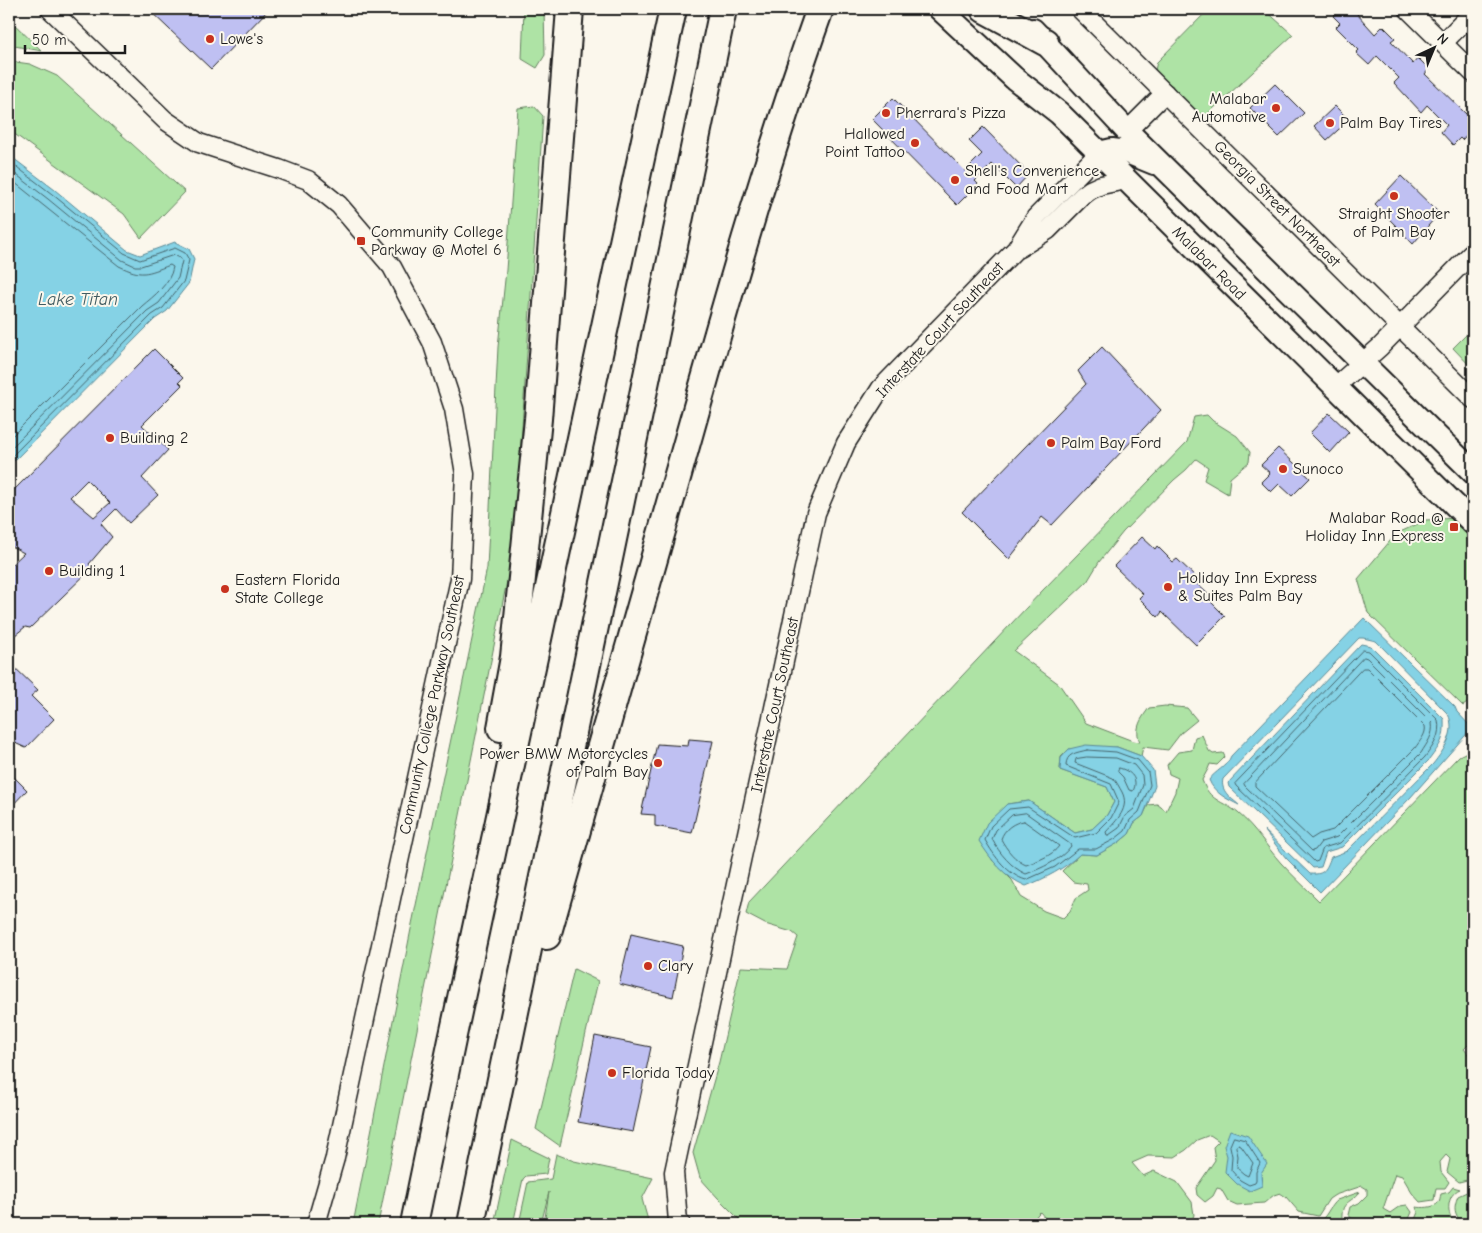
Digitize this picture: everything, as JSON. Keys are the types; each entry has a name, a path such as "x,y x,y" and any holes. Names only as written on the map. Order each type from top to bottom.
{"highway":[{"path":"452,1040 456,967 514,657 539,409 570,9"},
{"path":"414,1224 673,9"},
{"path":"471,1224 723,9"},
{"path":"511,1033 539,961 729,291 797,73 820,9"},
{"path":"984,9 1045,42"}],"main road":[{"name":"Malabar Road","path":"940,9 1099,153 1473,523"},
{"path":"1011,9 1045,42 1127,131 1473,472"},
{"path":"1099,153 1112,150 1127,152 1164,167"}],"street":[{"name":"Community College Parkway Southeast","path":"50,9 166,120 181,132 199,143 308,180 339,205 392,267 432,342 454,409 465,474 460,579 335,1158 316,1224"},
{"name":"Georgia Street Northeast","path":"1080,9 1473,400"},
{"path":"1408,9 1473,73"},
{"path":"1443,43 1473,12"},
{"path":"1127,131 1166,93"},
{"name":"Interstate Court Southeast","path":"681,1224 678,1222 674,1172 816,513 846,443 881,388 1016,249 1036,217 1099,153"},
{"name":"Interstate Court Southeast","path":"1016,249 1048,230 1090,190 1101,185 1126,180"},
{"path":"1335,387 1380,348 1473,252"}],"green space":[{"path":"524,9 544,9 545,55 537,68 522,59"},
{"path":"1209,9 1264,9 1293,35 1200,121 1154,74 1157,62"},
{"path":"9,19 42,51 9,45"},
{"path":"9,61 30,64 57,76 185,192 141,238 124,214 9,130"},
{"path":"534,106 543,116 514,546 378,1224 353,1224 412,924 487,568 498,347 506,270 518,108"},
{"path":"1473,330 1473,369 1453,348"},
{"path":"1207,415 1237,436 1250,452 1249,462 1230,478 1228,494 1204,480 1208,467 1196,459 1123,532 1099,562 1087,582 1014,651 1059,684 1086,723 1133,741 1140,742 1138,728 1149,708 1165,706 1187,708 1197,720 1181,733 1168,750 1143,747 1141,756 1117,747 1069,749 1061,757 1060,770 1107,787 1114,802 1107,815 1092,829 1075,833 1029,801 1007,804 992,860 1012,880 1021,897 1044,911 1063,918 1070,911 1076,898 1088,890 1087,884 1073,882 1062,871 1080,854 1097,855 1118,843 1129,834 1134,823 1143,816 1148,805 1157,804 1166,811 1175,792 1178,778 1169,774 1167,765 1178,752 1192,750 1195,737 1202,735 1209,751 1213,754 1223,753 1225,757 1217,765 1210,764 1202,780 1209,793 1245,819 1281,863 1319,901 1459,756 1467,752 1473,753 1473,760 1469,761 1467,765 1473,766 1473,1040 1464,1049 1473,1060 1473,1223 1463,1224 1456,1214 1455,1204 1458,1196 1471,1190 1468,1186 1470,1183 1467,1180 1459,1182 1447,1172 1450,1159 1446,1155 1440,1162 1441,1172 1449,1182 1445,1188 1436,1188 1434,1200 1420,1202 1402,1176 1395,1174 1383,1209 1390,1213 1400,1206 1407,1205 1412,1212 1409,1219 1403,1219 1399,1224 1371,1224 1364,1220 1353,1219 1348,1215 1350,1207 1359,1203 1367,1195 1367,1189 1362,1186 1335,1195 1329,1199 1318,1216 1299,1212 1280,1193 1264,1203 1237,1205 1228,1201 1221,1189 1217,1188 1213,1196 1205,1202 1197,1195 1196,1188 1215,1160 1213,1147 1219,1141 1210,1135 1197,1140 1175,1157 1148,1156 1132,1163 1143,1176 1154,1171 1177,1182 1192,1202 1194,1215 1190,1224 1050,1224 1040,1212 1034,1224 744,1224 700,1178 693,1153 719,1062 741,967 787,969 798,937 792,932 765,924 746,914 749,902 1043,590 1187,442 1194,417"},
{"path":"1455,518 1473,538 1473,699 1463,706 1368,613 1358,579 1396,534 1426,520"},
{"path":"574,969 598,981 560,1146 536,1129"},
{"path":"512,1140 549,1158 546,1174 526,1176 523,1179 513,1224 494,1224"},
{"path":"556,1154 574,1161 653,1178 642,1199 649,1224 544,1224 549,1192 541,1224 519,1224 528,1182 551,1179"},
{"path":"1453,1187 1460,1189 1452,1196 1449,1205 1450,1215 1455,1224 1411,1224 1414,1222 1418,1212 1416,1207 1436,1205 1441,1194 1449,1192"},
{"path":"1360,1192 1343,1209 1342,1219 1349,1224 1323,1224 1318,1222 1324,1218 1337,1200"}],"water":[{"name":"Lake Titan","path":"9,155 55,190 127,250 140,255 175,242 189,249 194,259 189,283 167,311 155,319 9,466"},
{"path":"1364,618 1455,707 1457,712 1472,728 1410,798 1320,892 1286,858 1264,830 1310,874 1322,872 1331,857 1347,851 1433,764 1445,747 1450,734 1451,727 1448,714 1376,641 1359,638 1223,779 1222,783 1225,791 1239,805 1218,792 1209,780"},
{"path":"1361,644 1371,646 1444,719 1443,737 1429,760 1342,847 1326,852 1321,867 1313,868 1229,787 1228,783"},
{"path":"1086,745 1117,747 1141,756 1153,770 1155,786 1143,816 1134,823 1129,834 1118,843 1097,855 1080,854 1054,873 1026,886 1004,873 979,841 987,823 1007,804 1029,801 1075,833 1092,829 1107,815 1114,802 1107,787 1060,770 1061,758 1069,749"},
{"path":"1230,1130 1248,1136 1267,1164 1261,1173 1262,1186 1250,1191 1237,1184 1225,1172 1227,1156 1224,1146"}],"building":[{"name":"Lowe's","path":"148,9 269,9 211,69"},
{"path":"1340,9 1362,9 1357,14 1375,34 1383,26 1395,38 1391,41 1413,64 1418,58 1429,69 1425,74 1466,114 1473,107 1473,128 1462,140 1460,138 1453,145 1441,132 1447,125 1427,105 1421,112 1394,83 1399,78 1377,56 1369,65 1356,53 1359,50 1336,27 1340,23 1333,16"},
{"path":"1275,84 1304,113 1279,137 1250,108"},
{"path":"893,98 965,171 982,154 969,141 983,127 1029,174 1016,188 992,164 975,181 978,184 957,205 872,119"},
{"path":"1335,106 1349,120 1327,140 1314,126"},
{"path":"1401,176 1439,213 1413,244 1375,204"},
{"path":"1102,347 1161,410 1052,525 1042,517 1009,559 962,512 1086,384 1078,371"},
{"name":"Building 2","path":"154,349 183,378 179,382 182,385 142,425 168,450 142,478 158,495 129,523 116,509 101,524 112,537 89,564 92,568 30,628 25,627 9,640 9,567 24,553 9,545 9,495","holes":["87,480 110,503 94,517 70,497"]},
{"name":"Sunoco","path":"1329,413 1349,432 1330,453 1310,433"},
{"name":"Sunoco","path":"1278,448 1310,478 1292,496 1279,484 1271,492 1261,482 1270,473 1261,465"},
{"name":"Holiday Inn Express & Suites Palm Bay","path":"1142,537 1155,549 1157,546 1173,562 1177,559 1197,578 1194,581 1210,596 1208,599 1225,616 1196,645 1162,612 1158,617 1139,598 1143,594 1114,566"},
{"path":"9,662 38,690 31,696 54,719 26,748 17,744 9,736"},
{"path":"689,739 713,741 692,833 655,826 655,815 641,814 657,744 688,746"},
{"path":"9,772 27,790 9,809"},
{"path":"631,934 683,946 673,997 619,984"},
{"path":"595,1036 651,1047 633,1132 578,1122"}],"place":[{"name":"Lowe's","path":"210,39"},
{"name":"Malabar Automotive","path":"1276,108"},
{"name":"Pherrara's Pizza","path":"886,113"},
{"name":"Palm Bay Tires","path":"1330,123"},
{"name":"Hallowed Point Tattoo","path":"915,143"},
{"name":"Shell's Convenience and Food Mart","path":"955,180"},
{"name":"Straight Shooter of Palm Bay","path":"1394,196"},
{"name":"Community College Parkway @ Motel 6","path":"361,241"},
{"name":"Building 2","path":"110,438"},
{"name":"Palm Bay Ford","path":"1051,443"},
{"name":"Sunoco","path":"1283,469"},
{"name":"Malabar Road @ Holiday Inn Express","path":"1454,527"},
{"name":"Building 1","path":"49,571"},
{"name":"Holiday Inn Express & Suites Palm Bay","path":"1168,587"},
{"name":"Eastern Florida State College","path":"225,589"},
{"name":"Power BMW Motorcycles of Palm Bay","path":"658,763"},
{"name":"Clary","path":"648,966"},
{"name":"Florida Today","path":"612,1073"}]}
